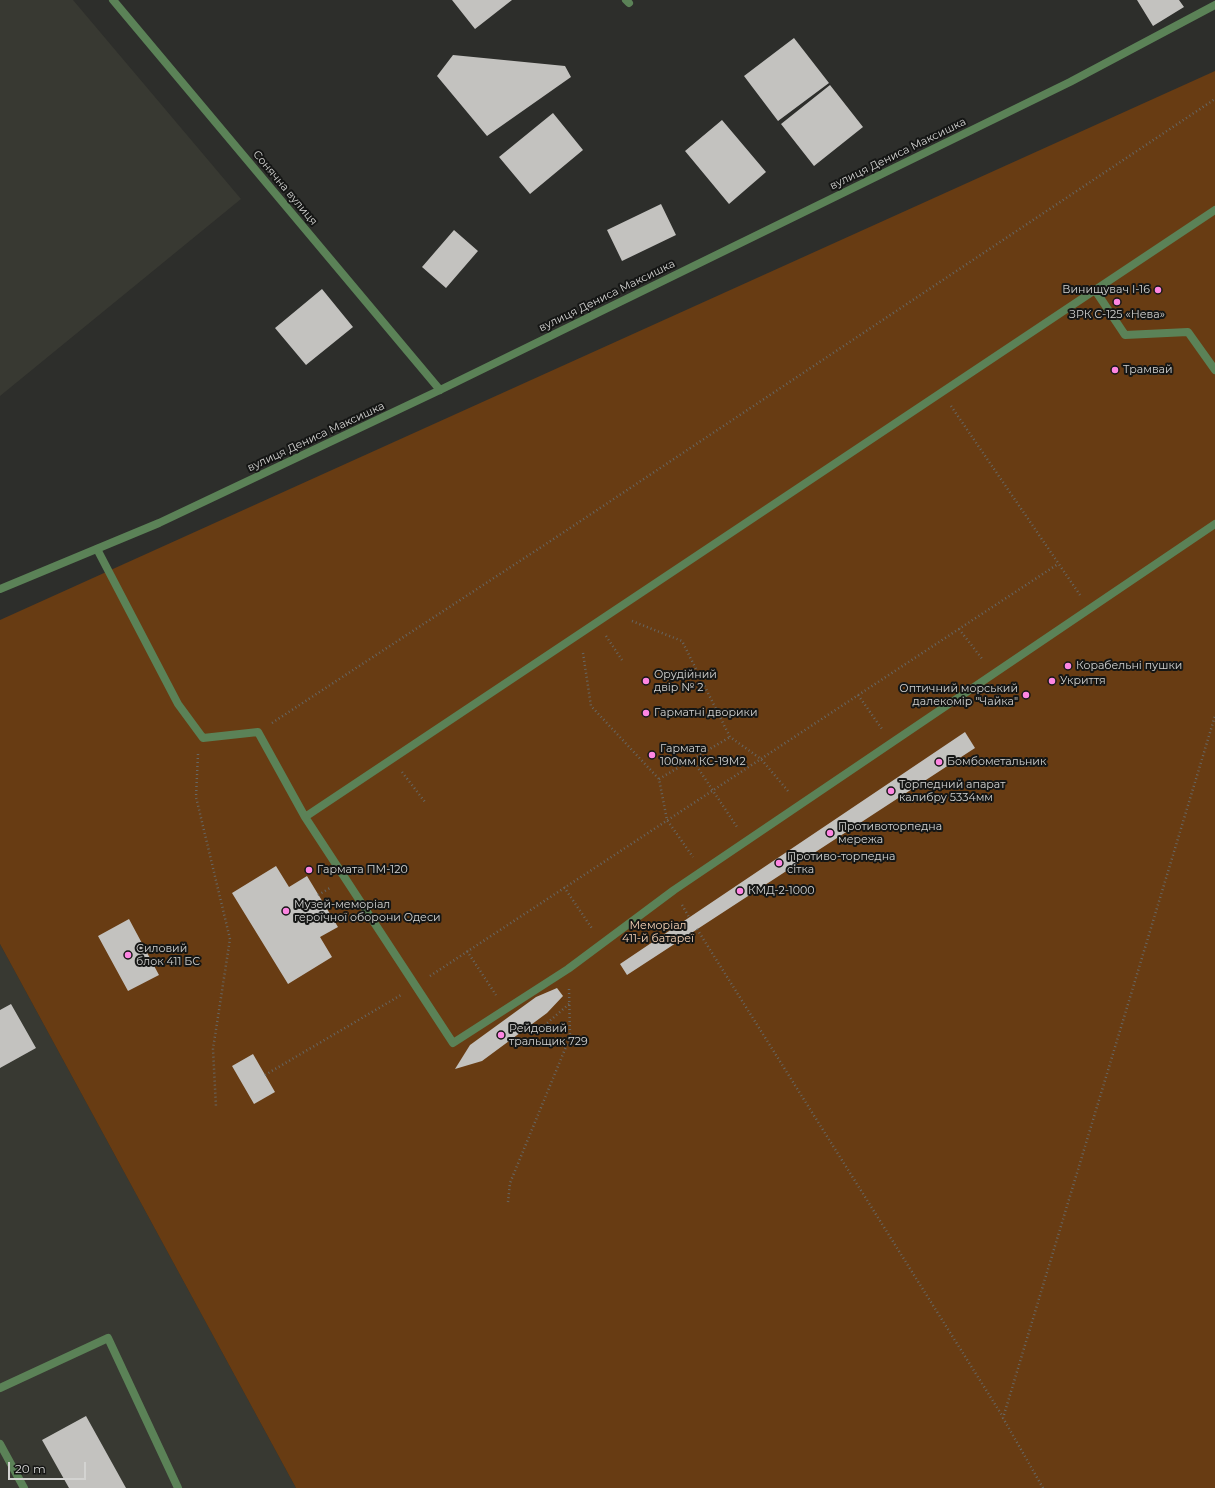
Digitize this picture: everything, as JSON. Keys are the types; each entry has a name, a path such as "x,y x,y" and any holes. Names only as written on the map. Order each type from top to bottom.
{"street":[{"name":"Сонячна вулиця","path":"113,0 440,390"},
{"name":"вулиця Дениса Максишка","path":"0,588 159,523 440,390 1070,82 1215,4"},
{"path":"304,817 1215,210"},
{"path":"1095,290 1125,336 1188,332 1215,370"},
{"path":"97,549 178,704 203,738 258,732 304,817 453,1043 568,969 702,871 1215,524"},
{"path":"0,1388 108,1338 178,1488"},
{"path":"0,1444 24,1488"}],"path":[{"path":"258,732 552,540 1215,99"},
{"path":"942,392 1090,610"},
{"path":"265,1075 416,986 564,887 1058,564"},
{"path":"612,613 682,641 730,737 761,759 799,806"},
{"path":"597,623 622,660"},
{"path":"959,629 994,674"},
{"path":"580,634 591,706 659,778 667,820 702,871"},
{"path":"858,695 892,743"},
{"path":"1003,1418 1215,716"},
{"path":"659,778 730,737"},
{"path":"203,738 196,757 196,797 230,939 213,1049 216,1107"},
{"path":"392,759 424,802"},
{"path":"692,759 747,841"},
{"path":"564,887 603,943"},
{"path":"697,929 1003,1418 1043,1488"},
{"path":"467,951 505,1009"},
{"path":"508,1202 510,1183 570,1037 568,969"},
{"path":"532,1025 538,1031 569,1004"}],"shaded area":[{"path":"0,0 73,0 241,199 0,396"},
{"path":"0,944 296,1488 0,1488"}],"green space":[{"name":"Меморіал 411-й батареї","path":"1215,71 1215,1488 296,1488 0,944 0,620"}],"building":[{"path":"452,0 512,0 475,29"},
{"path":"1137,0 1179,0 1184,7 1153,26"},
{"path":"794,38 829,83 778,121 744,76"},
{"path":"453,55 565,66 571,77 487,136 437,76"},
{"path":"830,85 863,127 814,166 781,124"},
{"path":"553,113 583,150 530,194 499,157"},
{"path":"722,120 766,172 729,204 685,151"},
{"path":"661,204 676,235 622,261 607,230"},
{"path":"454,230 478,251 446,288 422,267"},
{"path":"322,289 353,327 306,365 275,328"},
{"name":"Противоторпедна мережа","path":"965,732 975,748 627,975 620,964"},
{"name":"Музей-меморіал героїчної оборони Одеси","path":"276,866 289,887 307,876 338,927 320,937 332,957 288,984 232,893"},
{"name":"Силовий блок 411 БС","path":"129,919 159,975 128,991 98,936"},
{"name":"Рейдовий тральщик 729","path":"557,988 563,996 547,1013 482,1061 455,1069 470,1045 536,997"},
{"path":"11,1004 36,1048 0,1068 0,1010"},
{"path":"253,1054 275,1092 254,1104 232,1066"},
{"path":"86,1416 126,1488 69,1488 42,1440"}],"place":[{"name":"Винищувач І-16","path":"1158,290"},
{"name":"ЗРК С-125 «Нева»","path":"1117,302"},
{"name":"Трамвай","path":"1115,370"},
{"name":"Корабельні пушки","path":"1068,666"},
{"name":"Орудійний двір № 2","path":"646,681"},
{"name":"Укриття","path":"1052,681"},
{"name":"Оптичний морський далекомір \"Чайка\"","path":"1026,695"},
{"name":"Гарматні дворики","path":"646,713"},
{"name":"Гармата 100мм КС-19М2","path":"652,755"},
{"name":"Бомбометальник","path":"939,762"},
{"name":"Торпедний апарат калибру 5334мм","path":"891,791"},
{"name":"Противоторпедна мережа","path":"830,833"},
{"name":"Противо-торпедна сітка","path":"779,863"},
{"name":"Гармата ПМ-120","path":"309,870"},
{"name":"КМД-2-1000","path":"740,891"},
{"name":"Музей-меморіал героїчної оборони Одеси","path":"286,911"},
{"name":"Силовий блок 411 БС","path":"128,955"},
{"name":"Рейдовий тральщик 729","path":"501,1035"}]}
